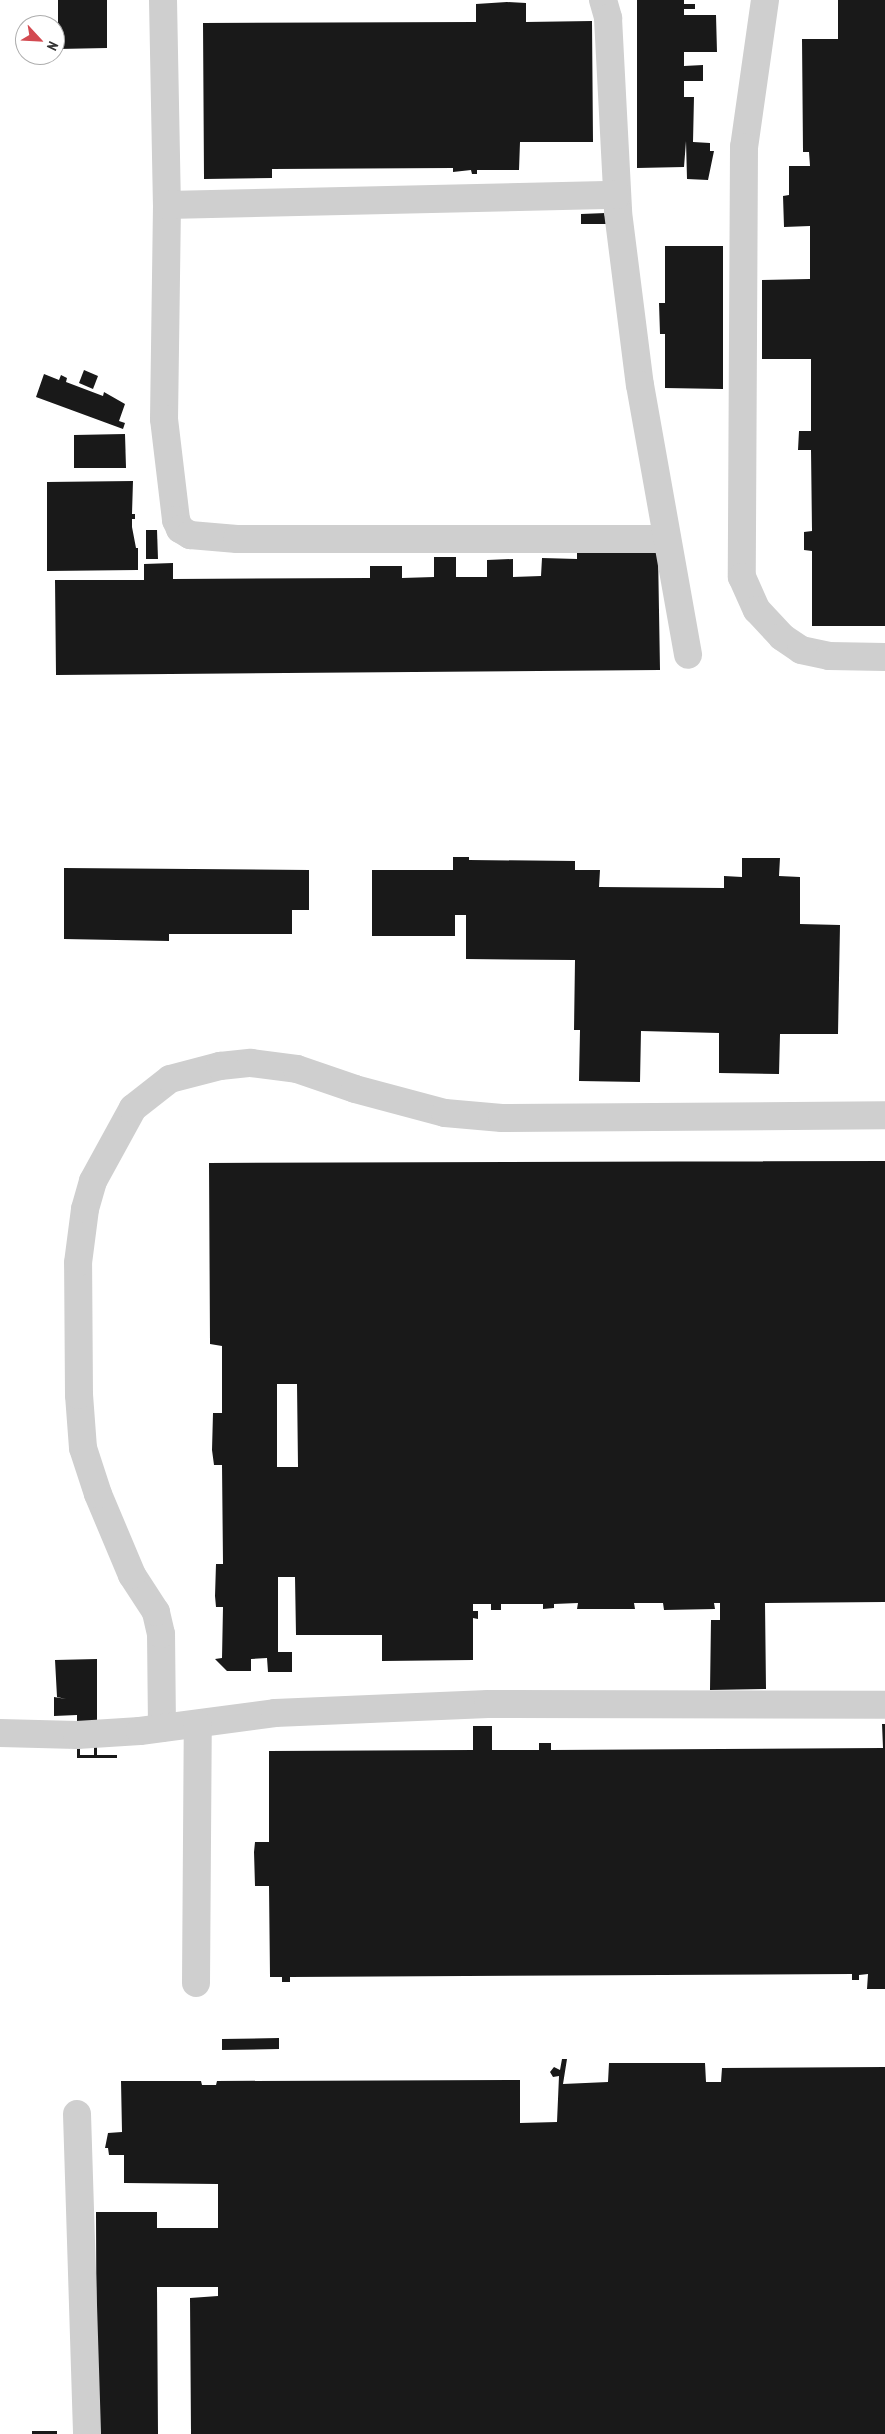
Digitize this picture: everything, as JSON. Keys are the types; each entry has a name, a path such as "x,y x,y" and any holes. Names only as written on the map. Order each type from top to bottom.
{"lane":[{"path":"163,0 167,205 164,418 176,520 180,530 190,536 237,539 667,539"},
{"path":"603,0 608,18 617,195 640,385 688,655"},
{"path":"765,0 744,147 742,577 757,610 782,637 801,650 829,656 885,657"},
{"path":"167,205 617,195"},
{"path":"162,1728 161,1634 156,1612 132,1575 98,1494 83,1448 79,1395 78,1263 85,1209 93,1181 133,1108 170,1079 220,1066 251,1063 297,1069 355,1089 444,1113 502,1118 885,1115"},
{"path":"0,1733 77,1735 162,1728 275,1714 488,1704 885,1704"},
{"path":"196,1983 198,1724"},
{"path":"76,2114 87,2434"}],"building":[{"path":"58,0 107,0 107,48 65,49 65,15 58,15"},
{"path":"637,0 684,0 684,4 695,4 695,9 684,9 684,15 716,15 717,52 684,52 684,66 703,65 703,81 684,81 684,97 694,97 693,142 710,143 710,151 714,151 708,180 687,179 686,141 684,167 637,168"},
{"path":"838,0 885,0 885,626 812,626 812,551 804,550 804,532 812,531 811,450 798,450 799,431 811,431 811,359 762,359 762,280 810,279 810,226 784,227 783,196 789,195 789,166 810,166 809,152 803,152 802,39 838,39"},
{"path":"526,3 526,22 592,21 593,142 520,142 519,170 477,170 477,174 472,174 471,170 453,172 453,168 272,169 272,178 204,179 203,23 476,22 476,4"},
{"path":"606,213 606,224 581,224 581,214"},
{"path":"665,246 723,246 723,389 665,388 665,334 660,334 659,303 665,303"},
{"path":"84,370 98,376 93,389 79,383"},
{"path":"44,374 59,380 61,375 67,378 66,382 103,396 104,392 125,404 119,421 125,423 123,429 36,397"},
{"path":"125,434 126,468 74,468 74,435"},
{"path":"133,481 132,514 135,514 135,519 132,519 132,527 136,548 138,548 138,570 47,571 47,482"},
{"path":"146,530 157,530 158,559 146,559"},
{"path":"577,552 658,552 660,670 56,675 55,580 144,580 144,564 173,563 173,579 370,578 370,566 402,566 402,578 434,577 434,557 456,557 456,577 487,577 487,560 513,559 513,577 541,576 542,558 577,559"},
{"path":"453,857 469,857 469,860 575,861 575,870 600,870 599,887 724,888 724,876 742,877 742,858 780,858 779,876 800,877 800,924 840,925 838,1034 780,1034 779,1074 719,1073 719,1033 641,1031 640,1082 579,1081 580,1030 574,1030 575,960 466,959 466,915 455,915 455,936 372,936 372,870 453,870"},
{"path":"64,868 309,870 309,910 292,910 292,934 169,934 169,941 64,939"},
{"path":"885,1161 885,1602 765,1603 766,1689 710,1690 711,1620 720,1620 720,1603 714,1603 715,1609 664,1610 663,1603 634,1603 635,1609 577,1609 578,1603 554,1604 554,1608 543,1609 543,1604 501,1604 501,1610 491,1610 491,1604 473,1604 473,1611 478,1611 478,1619 473,1618 473,1660 382,1661 382,1635 296,1635 295,1577 278,1577 278,1652 292,1652 292,1672 268,1672 267,1658 251,1659 251,1671 227,1671 215,1659 222,1658 223,1607 216,1607 215,1596 216,1564 223,1564 222,1465 214,1465 212,1450 213,1413 222,1413 222,1346 210,1344 209,1163","holes":["277,1384 297,1384 298,1467 277,1467"]},
{"path":"97,1659 97,1755 117,1755 117,1758 77,1758 77,1715 54,1716 54,1697 66,1699 57,1697 55,1660","holes":["80,1734 94,1734 94,1755 80,1755"]},
{"path":"882,1724 885,1724 885,1989 867,1989 868,1974 859,1975 859,1980 852,1980 852,1974 290,1977 290,1982 282,1982 282,1977 270,1977 269,1886 255,1886 254,1852 255,1842 269,1842 269,1751 473,1750 473,1726 492,1726 492,1750 539,1750 539,1743 551,1743 551,1750 883,1748"},
{"path":"279,2038 279,2049 222,2050 222,2039"},
{"path":"562,2059 567,2059 563,2084 608,2082 609,2063 705,2063 706,2082 721,2082 722,2068 885,2067 885,2434 191,2434 190,2298 218,2296 218,2287 157,2287 158,2434 97,2434 96,2212 157,2212 157,2228 218,2228 218,2184 124,2183 124,2155 109,2155 108,2148 105,2148 108,2133 122,2132 121,2081 201,2081 202,2085 216,2085 217,2081 520,2080 520,2123 557,2122 559,2076 553,2077 550,2072 554,2067 560,2070"},
{"path":"32,2431 57,2431 57,2434 32,2434"}]}
